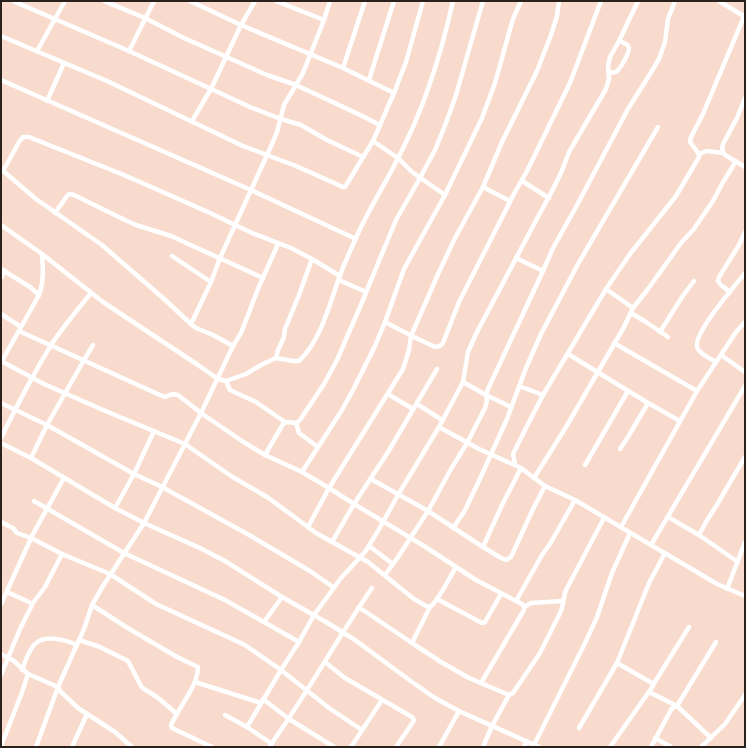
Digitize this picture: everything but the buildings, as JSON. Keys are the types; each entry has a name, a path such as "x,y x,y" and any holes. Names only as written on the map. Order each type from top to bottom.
{"street":[{"path":"13,1 129,51 250,107 301,125 327,140 363,157"},
{"path":"37,51 65,1"},
{"path":"104,1 145,18 184,38 267,75 296,86 380,125"},
{"path":"129,51 154,1"},
{"path":"190,1 394,92"},
{"path":"192,121 211,89 241,25 255,1"},
{"path":"276,1 324,20"},
{"path":"191,324 277,132 284,105 303,73 330,1"},
{"path":"343,68 366,1"},
{"path":"368,80 394,1"},
{"path":"1,36 107,81 243,146 296,166 345,187 373,141 394,92 406,62 423,1"},
{"path":"1,225 42,254 91,294 218,378 226,381 246,374 276,358 299,361 310,347 321,328 339,278 364,221 416,121 426,97 453,1"},
{"path":"226,381 230,390 256,402 285,422 296,423 300,420 324,384 337,360 396,220 435,150 451,111 483,1"},
{"path":"302,472 353,390 376,346 404,269 445,195 482,118 495,83 513,19 521,1"},
{"path":"308,527 329,488 403,369 410,350 411,336 444,259 483,187 502,142 537,71 557,16 559,1"},
{"path":"385,322 435,347 440,346 443,343 459,302 510,201 528,171 570,83 601,1"},
{"path":"247,727 314,615 333,587 369,546 439,427 463,382 470,345 549,198 569,152 606,89 609,73 608,61 620,41 638,1"},
{"path":"385,575 428,511 451,469 468,443 485,408 486,396 490,383 553,248 628,109 659,59 668,19 675,1"},
{"path":"699,154 690,142 690,137 706,109 745,16 719,1"},
{"path":"609,73 616,72 619,69 629,52 630,49 628,46 620,41"},
{"path":"47,100 64,63"},
{"path":"1,80 251,190 356,239"},
{"path":"723,153 723,144 737,118 745,98"},
{"path":"453,528 464,512 471,498 507,418 518,386 541,334 578,264 658,127"},
{"path":"234,346 196,328 102,245 36,199 2,170 23,137 29,137 124,175 252,233 291,248 312,258 339,278 366,292"},
{"path":"373,141 398,158 412,172 445,195"},
{"path":"699,154 707,151 723,153 745,167"},
{"path":"515,464 515,449 543,395 606,289 630,254 676,196 699,157 699,154"},
{"path":"534,478 624,327 632,310 681,243 707,211 736,161"},
{"path":"522,181 549,198"},
{"path":"483,187 510,201"},
{"path":"55,213 69,194 74,195 132,223 171,236 263,278"},
{"path":"730,292 720,285 718,281 719,277 739,245 745,232"},
{"path":"36,747 58,687 78,643 92,605 110,574 144,522 201,413 241,333 278,244"},
{"path":"42,254 42,288 1,361 44,384 184,444 231,476 267,497 316,533 360,558 385,575 414,599 430,607"},
{"path":"172,256 211,282"},
{"path":"276,358 284,337 285,329 312,258"},
{"path":"516,258 543,271"},
{"path":"1,278 3,270 30,287 39,295"},
{"path":"716,362 700,352 698,349 697,340 708,321 745,272"},
{"path":"660,332 682,296 694,281"},
{"path":"606,289 646,322 668,337"},
{"path":"1,438 15,409 51,345 66,323 91,294"},
{"path":"184,318 196,313"},
{"path":"1,314 20,329 51,345 160,395 165,397 172,394 178,395 242,441 265,455 302,472 456,566 476,580 522,604 524,607"},
{"path":"621,527 697,391 736,332 745,322"},
{"path":"614,343 697,391"},
{"path":"31,458 47,425 93,346"},
{"path":"568,354 648,403 680,420"},
{"path":"720,356 745,372"},
{"path":"332,542 437,369"},
{"path":"463,382 486,396 511,407"},
{"path":"518,386 543,395"},
{"path":"651,545 745,386"},
{"path":"585,466 628,390"},
{"path":"388,394 413,409"},
{"path":"1,403 47,425 134,474 162,487 251,536 310,570 333,587"},
{"path":"620,449 648,403"},
{"path":"417,404 442,420"},
{"path":"265,455 285,422"},
{"path":"296,423 299,433 318,447"},
{"path":"439,427 490,454 515,464 545,486 575,500 703,576 727,589 745,596"},
{"path":"114,508 134,474 154,431"},
{"path":"1,443 31,458 114,508 225,561 282,597 343,632 435,698 459,711 539,747"},
{"path":"699,535 745,457"},
{"path":"483,547 521,468"},
{"path":"1,604 31,538 64,478"},
{"path":"371,479 428,511 483,547 506,560 511,557 545,486"},
{"path":"516,601 575,500"},
{"path":"34,502 124,553 225,600 299,642"},
{"path":"668,517 699,535 738,562"},
{"path":"483,747 492,726 509,695 513,693 540,653 563,606 566,590 604,518"},
{"path":"1,522 13,528 17,533 110,574 156,604 245,646 281,670 329,708 362,730"},
{"path":"534,745 597,617 612,573 630,533"},
{"path":"727,589 745,542"},
{"path":"369,546 393,564"},
{"path":"579,728 617,663 649,583 665,553"},
{"path":"1,676 32,604 45,587 62,554"},
{"path":"412,643 430,607 437,599 456,566"},
{"path":"225,715 247,727 270,745 289,719 372,588"},
{"path":"7,592 32,604"},
{"path":"437,599 482,623 485,622 502,594"},
{"path":"264,622 282,597"},
{"path":"481,683 524,610 524,607 531,603 563,601"},
{"path":"92,605 177,657 198,667 195,682 171,725 172,728 212,747"},
{"path":"358,608 441,662 481,683 509,695"},
{"path":"610,747 652,688 689,627"},
{"path":"22,670 31,648 38,641 61,639 100,647 128,662 141,686 158,697 176,714"},
{"path":"651,747 672,708 677,706 716,642"},
{"path":"1,654 18,664 22,670 28,674 58,687 61,692 78,708 115,732 131,746"},
{"path":"325,662 345,678 414,719 414,722 396,747"},
{"path":"617,663 653,685"},
{"path":"1,746 28,674"},
{"path":"195,682 262,701 334,747"},
{"path":"649,692 677,706 711,738"},
{"path":"701,747 726,724 745,695"},
{"path":"351,747 382,700"},
{"path":"439,747 459,711"},
{"path":"72,747 87,714"},
{"path":"655,738 671,747"},
{"path":"524,747 527,741"}]}
